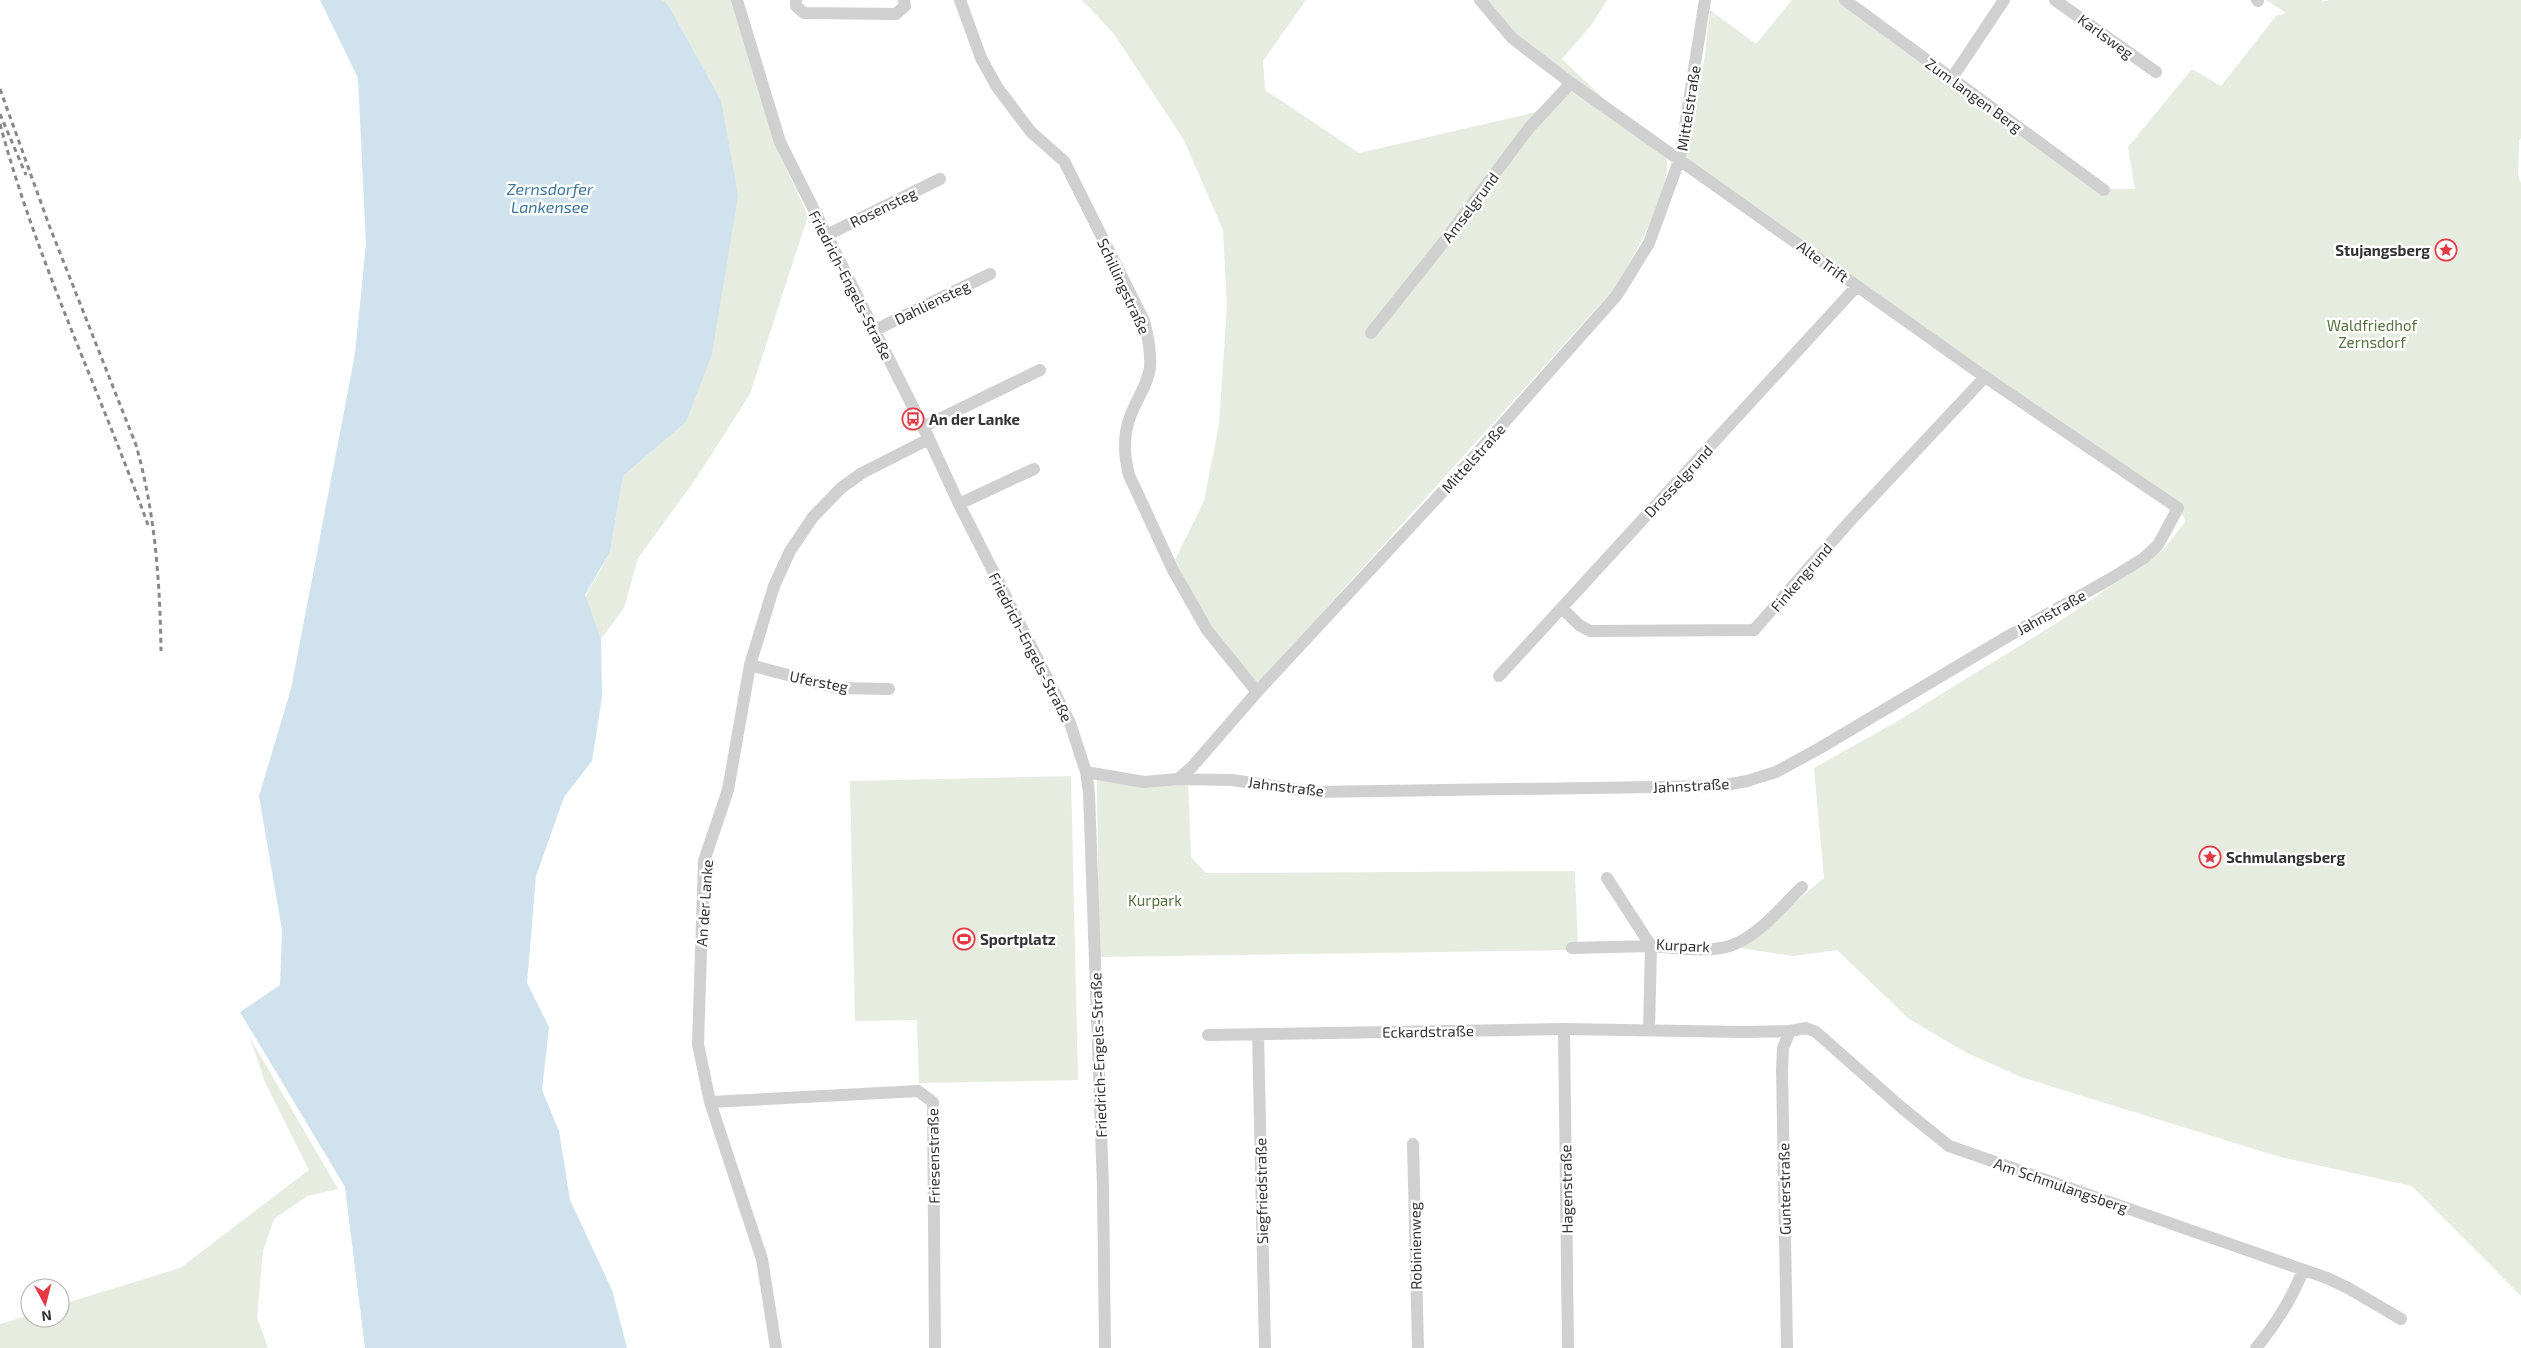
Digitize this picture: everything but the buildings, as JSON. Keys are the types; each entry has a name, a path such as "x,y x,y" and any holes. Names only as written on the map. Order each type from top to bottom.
{"street":[{"name":"Friedrich-Engels-Straße","path":"736,0 780,142 926,433 959,504 1070,723 1086,772 1089,793 1098,1021 1105,1348"},
{"path":"796,0 796,6 804,13 896,14 905,6 904,0"},
{"name":"Schillingstraße","path":"960,0 981,58 997,87 1032,132 1064,160 1144,321 1150,344 1150,368 1142,393 1130,418 1125,446 1125,462 1129,475 1174,570 1207,630 1258,692"},
{"name":"Alte Trift","path":"1480,0 1512,38 1571,83 1680,158 1985,377 2178,508"},
{"name":"Mittelstraße","path":"1178,779 1192,767 1258,692 1447,488 1617,295 1649,242 1680,158 1705,0"},
{"name":"Zum langen Berg","path":"1845,0 2104,190"},
{"path":"1952,78 2004,0"},
{"name":"Karlsweg","path":"2055,0 2156,72"},
{"name":"Amselgrund","path":"1371,333 1439,248 1528,128 1571,83"},
{"name":"Rosensteg","path":"826,235 940,179"},
{"name":"Dahliensteg","path":"875,330 990,274"},
{"name":"Drosselgrund","path":"1499,676 1857,286"},
{"name":"An der Lanke","path":"776,1348 762,1259 710,1102 698,1044 704,861 728,790 750,665 774,586 790,551 813,517 841,488 926,433 1040,370"},
{"name":"Finkengrund","path":"1562,608 1579,625 1590,631 1754,630 1850,521 1985,377"},
{"path":"959,504 1034,469"},
{"name":"Jahnstraße","path":"1178,779 1232,780 1314,792 1720,786 1747,781 1776,772 1852,731 2005,638 2144,558 2162,539 2178,508"},
{"name":"Ufersteg","path":"750,665 837,688 889,689"},
{"path":"1086,772 1144,782 1178,779"},
{"name":"Kurpark","path":"1607,878 1651,946 1700,950 1734,945 1750,936 1802,887"},
{"path":"1572,948 1651,946 1649,1030"},
{"name":"Am Schmulangsberg","path":"1745,1032 1790,1031 1806,1028 1816,1032 1909,1114 1949,1146 2303,1270 2348,1288 2401,1319"},
{"name":"Eckardstraße","path":"1208,1035 1564,1029 1745,1032"},
{"name":"Hagenstraße","path":"1564,1029 1568,1348"},
{"name":"Gunterstraße","path":"1787,1348 1782,1069 1783,1048 1790,1031"},
{"name":"Siegfriedstraße","path":"1258,1034 1264,1348"},
{"name":"Friesenstraße","path":"710,1102 918,1091 933,1102 935,1348"},
{"name":"Robinienweg","path":"1413,1144 1418,1348"},
{"path":"2256,1348 2274,1326 2297,1288 2303,1270"}],"green space":[{"path":"661,0 732,0 776,146 808,216 750,394 695,480 638,558 624,608 601,639 584,600 610,552 623,476 686,422 721,100 669,6"},
{"path":"1082,0 1306,0 1263,61 1265,90 1359,153 1545,110 1566,84 1475,0 1607,0 1592,24 1562,59 1667,159 1667,173 1657,208 1630,262 1613,290 1257,685 1210,627 1175,560 1204,501 1219,425 1227,306 1223,230 1184,140 1114,34"},
{"name":"Waldfriedhof Zernsdorf","path":"1792,0 1841,0 2104,189 2135,189 2128,147 2192,69 2221,86 2276,16 2286,13 2266,0 2322,0 2322,2 2329,0 2521,0 2521,138 2519,141 2518,176 2521,183 2521,1296 2412,1186 2280,1157 2021,1077 1967,1053 1909,1019 1837,950 1794,956 1740,948 1824,878 1814,768 1896,722 2068,616 2163,550 2186,521 2178,508 1691,162 1685,154 1705,56 1710,10 1756,44"},
{"name":"Sportplatz","path":"1071,776 1078,1080 919,1083 917,1020 855,1021 850,781"},
{"name":"Kurpark","path":"1097,779 1188,784 1191,857 1206,873 1575,871 1578,950 1099,957"},
{"path":"250,1038 338,1189 307,1196 274,1219 263,1251 257,1317 268,1348 0,1348 0,1324 20,1318 20,1328 70,1328 70,1302 180,1268 309,1170 265,1082"}],"water":[{"name":"Zernsdorfer Lankensee","path":"320,0 662,0 669,6 721,100 738,196 712,354 686,422 623,476 610,552 585,595 601,639 602,697 592,761 564,797 536,876 527,983 549,1027 542,1090 559,1131 570,1200 612,1290 627,1348 365,1348 345,1187 240,1012 280,985 282,930 259,796 291,689 355,354 366,244 358,78"}],"railway":[{"path":"0,89 49,225 136,445 152,521 159,599 161,651"},
{"path":"0,114 26,175"},
{"path":"0,124 15,175 50,276 148,525"}],"place":[{"name":"Stujangsberg","path":"2446,250"},
{"name":"An der Lanke","path":"913,419"},
{"name":"Schmulangsberg","path":"2210,857"},
{"name":"Sportplatz","path":"964,939"}]}
